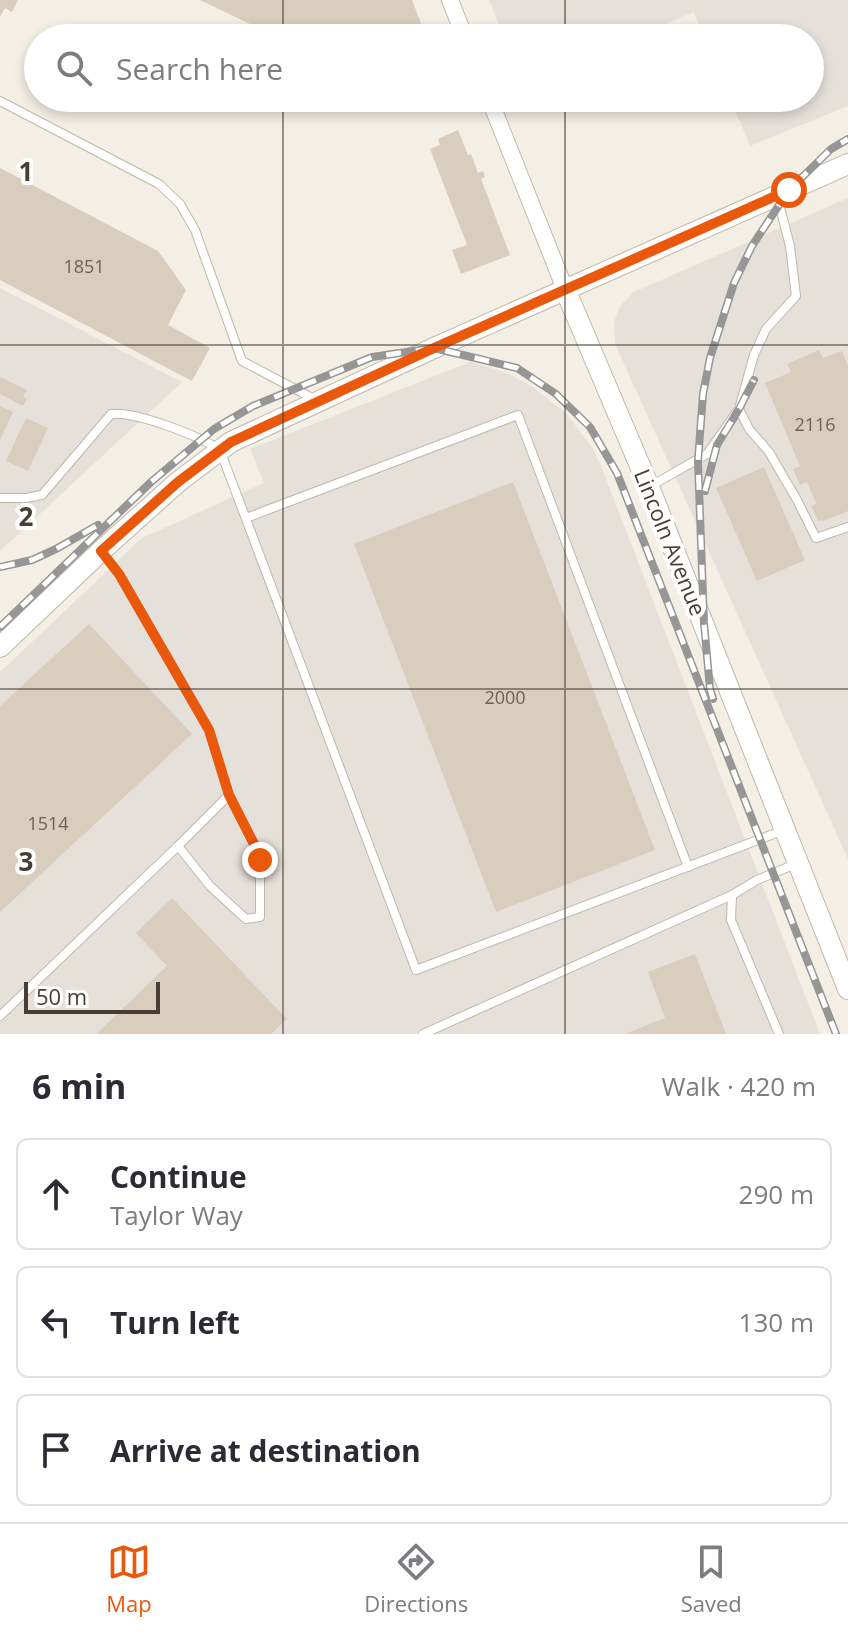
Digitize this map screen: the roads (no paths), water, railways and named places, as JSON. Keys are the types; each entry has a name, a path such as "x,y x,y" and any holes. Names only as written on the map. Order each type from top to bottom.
{"street":[{"path":"450,0 459,24"},
{"name":"Lincoln Avenue","path":"495,112 649,487 848,989"},
{"path":"0,647 178,482 231,442 848,164"}],"lane":[{"path":"0,101 159,184 180,204 195,230 242,361 319,401"},
{"path":"649,487 707,454 739,409 754,355 766,329 796,296 790,246 777,195"},
{"path":"739,409 749,429 769,452 816,538 848,527"},
{"path":"0,498 42,495 111,414 122,413 202,438 220,450 416,970 785,829"},
{"path":"246,518 518,415 688,867"},
{"path":"101,551 119,574 209,730 229,795 260,860 260,917 246,919 210,886 178,846"},
{"path":"0,1016 229,795"},
{"path":"423,1034 798,863"},
{"path":"732,895 731,920 779,1034"}],"railway":[{"path":"713,699 704,623 698,461 703,394 710,358 734,283 752,246 789,190 831,149 848,139"},
{"path":"0,627 151,482 214,429 253,406 372,357 434,348 517,368 556,394 590,427 617,473 836,1034"},
{"path":"705,491 717,445 754,380"},
{"path":"0,567 32,560 98,525"}]}
